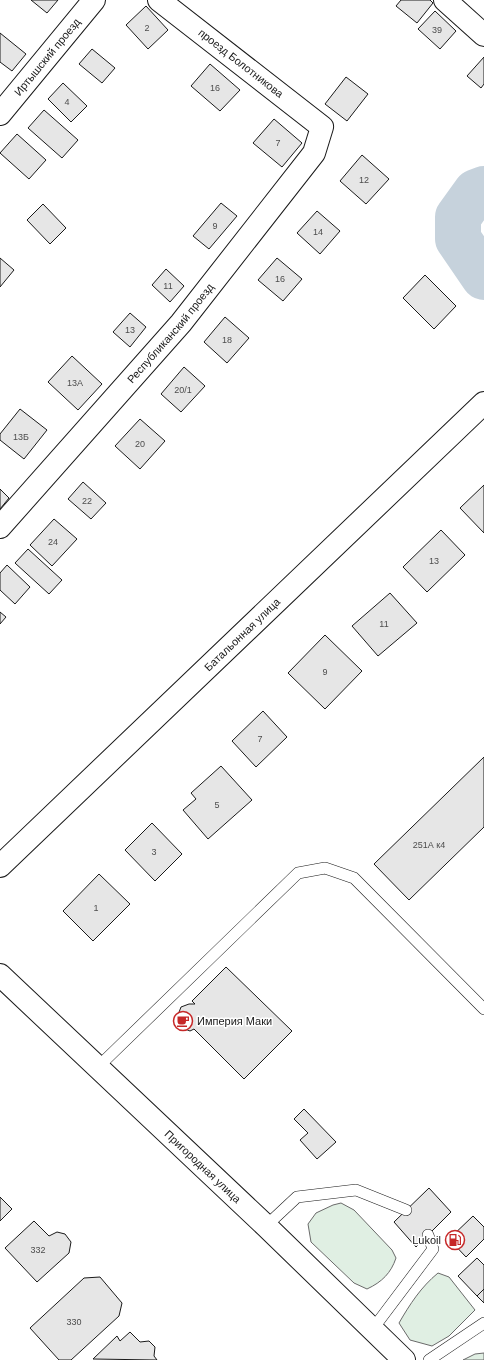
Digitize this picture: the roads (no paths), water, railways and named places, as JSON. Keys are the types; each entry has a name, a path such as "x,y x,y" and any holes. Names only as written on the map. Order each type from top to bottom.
{"street":[{"name":"Иртышский проезд","path":"0,114 94,0"},
{"name":"проезд Болотникова","path":"159,0 322,127"},
{"path":"445,0 484,35"},
{"name":"Республиканский проезд","path":"0,527 181,323 314,153 322,127"},
{"name":"Батальонная улица","path":"0,866 484,403"},
{"name":"Пригородная улица","path":"0,975 266,1226 404,1360"}],"lane":[{"path":"98,1067 298,873 325,868 354,878 484,1009"},
{"path":"266,1226 297,1197 356,1190 406,1210"},
{"path":"372,1330 433,1249 428,1234"},
{"path":"429,1360 484,1323"}],"waterway":[{"path":"484,189 476,192 458,217 458,239 484,277"}],"place":[{"name":"Империя Маки","path":"183,1021"},
{"name":"Lukoil","path":"455,1240"}]}
